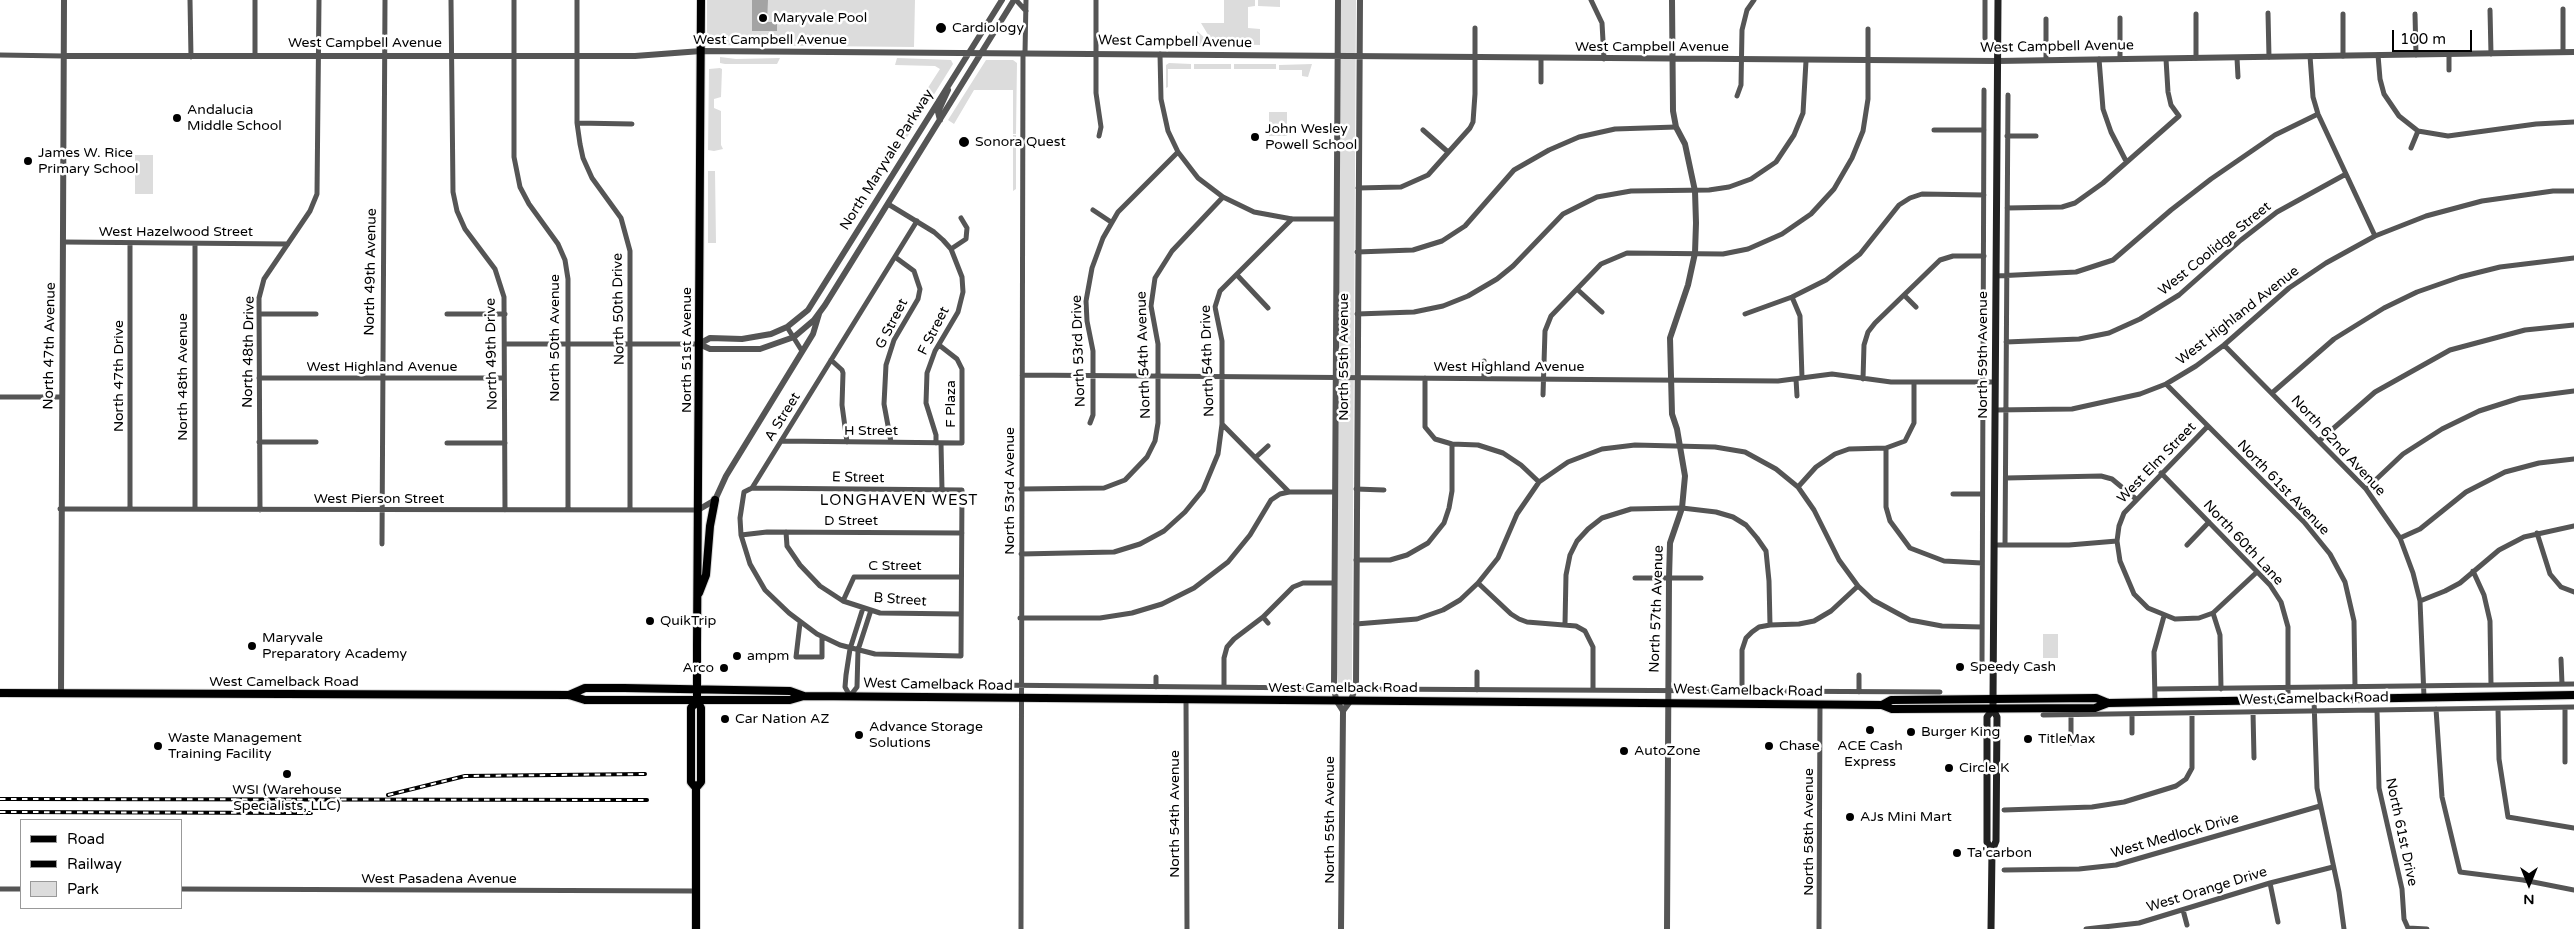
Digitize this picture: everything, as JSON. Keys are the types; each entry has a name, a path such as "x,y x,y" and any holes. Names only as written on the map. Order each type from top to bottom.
{"main road":[{"name":"North 51st Avenue","path":"696,929 696,788 701,782 701,708 697,700 697,691 701,0"},
{"name":"North 59th Avenue","path":"1991,929 1992,851 1996,841 1997,717 1993,709 1993,661 1998,0"},
{"path":"698,597 706,575 710,526 715,500"},
{"name":"West Camelback Road","path":"569,695 585,688 790,691 804,696"},
{"name":"West Camelback Road","path":"0,693 569,695 586,700 790,700 804,696 850,696 1820,704 1882,705 1892,709 1993,709 2054,712 2096,708 2108,702"},
{"name":"West Camelback Road","path":"1882,705 1891,700 1928,696 1993,699 2096,698 2108,702 2156,702 2574,695"}],"street":[{"name":"North 47th Avenue","path":"61,693 60,509 64,0"},
{"path":"190,0 191,57"},
{"path":"255,0 255,56"},
{"name":"North 48th Drive","path":"260,510 260,298 264,280 310,211 317,194 319,0"},
{"name":"North 49th Avenue","path":"382,544 385,0"},
{"name":"North 49th Drive","path":"451,0 452,177 455,202 466,229 494,269 504,297 505,510"},
{"name":"North 50th Avenue","path":"514,0 514,157 520,187 529,204 550,230 565,260 568,279 568,510"},
{"name":"North 50th Drive","path":"577,0 577,123 583,158 592,178 608,197 621,218 630,251 630,510"},
{"name":"North Maryvale Parkway","path":"699,344 710,338 754,338 788,327 808,310 910,148 967,53 1002,0"},
{"path":"1015,0 1026,11"},
{"name":"North Maryvale Parkway","path":"699,344 710,349 748,350 773,346 794,337 819,314 980,53 1015,0"},
{"name":"North 53rd Avenue","path":"1021,929 1020,554 1026,0"},
{"path":"1096,0 1096,103 1100,127 1099,136"},
{"name":"North 55th Avenue","path":"1336,700 1334,583 1338,0"},
{"name":"North 55th Avenue","path":"1342,929 1343,711 1351,700 1356,686 1360,0"},
{"path":"1591,0 1602,23 1604,59"},
{"name":"North 57th Avenue","path":"1667,929 1670,542 1682,508 1685,468 1672,414 1669,379 1670,338 1688,285 1695,253 1695,191 1685,144 1676,127 1672,98 1672,0"},
{"path":"1737,96 1741,85 1742,30 1747,10 1754,0"},
{"path":"1985,0 1985,38"},
{"path":"2563,9 2563,52"},
{"path":"2490,10 2490,54"},
{"path":"2268,13 2269,58"},
{"path":"2196,14 2196,58"},
{"path":"2343,14 2343,56"},
{"path":"2415,14 2416,55"},
{"path":"2120,18 2120,59"},
{"path":"2046,19 2046,60"},
{"path":"1358,188 1402,187 1428,175 1474,122 1475,28"},
{"path":"1543,395 1545,331 1551,316 1601,264 1626,254 1723,254 1748,249 1782,234 1812,214 1834,189 1852,158 1863,131 1868,99 1868,29"},
{"name":"West Campbell Avenue","path":"0,55 191,57 318,55 635,56 701,51 1540,59 1997,61 2574,52"},
{"path":"1160,54 1162,109 1168,132 1178,152 1198,178 1223,198 1254,212 1292,219 1336,219"},
{"path":"2450,54 2450,70"},
{"path":"2378,55 2380,79 2384,94 2399,116 2418,131 2448,136 2536,124 2574,122"},
{"path":"2310,56 2313,96 2318,114 2375,236"},
{"path":"2237,58 2238,77"},
{"path":"1540,59 1541,82"},
{"path":"2099,59 2103,109 2110,132 2126,161"},
{"path":"2007,208 2062,207 2076,203 2103,183 2179,116 2171,105 2168,92 2166,59"},
{"path":"1357,314 1414,312 1443,306 1468,296 1513,266 1555,221 1587,201 1620,192 1695,191 1729,187 1751,179 1776,162 1794,136 1803,113 1806,61"},
{"path":"940,120 938,112 946,97 952,79"},
{"name":"North 59th Avenue","path":"1982,666 1984,90"},
{"name":"North 59th Avenue","path":"2006,544 2008,95"},
{"path":"1996,276 2076,272 2113,260 2171,210 2211,179 2276,135 2318,114"},
{"path":"577,123 632,124"},
{"path":"1358,252 1413,250 1442,241 1465,226 1514,170 1549,150 1579,137 1615,129 1676,127"},
{"path":"1423,130 1448,152"},
{"path":"1934,130 1984,130"},
{"path":"2411,148 2418,131"},
{"path":"2008,136 2036,136"},
{"path":"910,148 924,146"},
{"name":"North 53rd Drive","path":"1090,423 1093,351 1087,321 1088,290 1095,259 1111,222 1178,152"},
{"name":"West Coolidge Street","path":"2006,342 2079,339 2109,333 2140,319 2178,295 2241,240 2277,212 2346,174"},
{"name":"West Highland Avenue","path":"1995,410 2072,409 2100,405 2128,398 2166,384 2190,370 2224,345 2289,288 2326,263 2375,236 2426,216 2482,200 2553,191 2574,191"},
{"path":"1745,314 1792,297 1826,280 1860,254 1899,205 1910,198 1922,194 1984,194"},
{"name":"North 54th Avenue","path":"1021,489 1095,489 1114,486 1131,475 1147,456 1155,441 1158,423 1158,344 1151,306 1155,278 1172,251 1223,198"},
{"name":"F Street","path":"888,204 934,232 951,249 962,277 962,292 958,312 931,361 926,383 927,413 939,443 942,490"},
{"path":"1093,210 1111,222"},
{"path":"951,249 964,241 967,235 967,228 961,218"},
{"name":"North 54th Drive","path":"1289,492 1222,424 1222,341 1216,302 1220,292 1292,219"},
{"name":"A Street","path":"917,221 752,488 744,492 742,499 741,535 750,564 759,580 800,623 822,637 850,649 889,655 961,656 961,614"},
{"name":"West Hazelwood Street","path":"63,242 288,244"},
{"name":"North 47th Drive","path":"130,243 130,509"},
{"name":"North 48th Avenue","path":"195,244 195,510"},
{"path":"1863,379 1864,345 1868,332 1940,260 1954,256 1984,256"},
{"name":"G Street","path":"891,442 884,404 886,365 894,340 918,299 920,289 914,271 895,257"},
{"path":"2272,393 2334,339 2384,308 2417,292 2460,277 2500,267 2574,258"},
{"path":"1237,275 1268,308"},
{"path":"1578,290 1602,312"},
{"path":"1905,296 1916,307"},
{"path":"1792,297 1800,316 1797,396"},
{"path":"259,314 316,314"},
{"path":"447,314 505,314"},
{"name":"North Maryvale Parkway","path":"715,500 726,476 817,326 819,314"},
{"path":"2319,442 2375,392 2450,350 2525,330 2574,325"},
{"path":"788,327 802,351"},
{"path":"505,344 699,344"},
{"name":"North 62nd Avenue","path":"2224,345 2366,489 2400,538 2413,573 2420,601 2424,697"},
{"name":"F Plaza","path":"939,346 957,359 962,368 962,443"},
{"path":"831,360 839,367 843,374 842,405 847,442"},
{"path":"1484,361 1484,378"},
{"name":"West Highland Avenue","path":"1022,375 1778,381 1832,374 1863,379 1914,382 1995,382"},
{"name":"West Highland Avenue","path":"260,378 504,378"},
{"path":"1425,378 1426,427 1436,439 1452,444 1478,445 1503,453 1521,465 1539,482"},
{"path":"1798,487 1816,466 1835,454 1864,447 1886,448 1905,441 1914,423 1914,382"},
{"name":"North 61st Avenue","path":"2166,384 2304,522 2330,554 2345,582 2354,621 2355,687"},
{"path":"2366,489 2403,454 2442,429 2479,411 2520,398 2574,391"},
{"path":"0,397 61,398"},
{"path":"1020,554 1114,552 1140,544 1164,531 1185,512 1203,490 1218,454 1222,424"},
{"name":"West Elm Street","path":"2117,541 2119,526 2124,513 2207,427"},
{"name":"H Street","path":"781,441 962,443"},
{"path":"260,442 316,442"},
{"path":"447,442 505,443"},
{"path":"1356,560 1390,560 1407,556 1428,543 1444,523 1449,508 1452,491 1452,444"},
{"path":"1256,457 1268,446"},
{"path":"1356,624 1417,619 1443,610 1460,600 1478,584 1498,558 1517,514 1539,482 1568,462 1602,449 1635,446 1680,446 1715,447 1746,452 1776,469 1798,487 1814,510 1839,560 1858,586 1873,600 1910,620 1942,626 1982,627"},
{"path":"1886,448 1886,507 1892,526 1910,548 1944,562 1982,563"},
{"path":"2400,538 2420,529 2466,492 2505,472 2539,463 2574,459"},
{"name":"North 60th Lane","path":"2161,473 2270,585 2284,613 2288,627 2288,700"},
{"path":"2006,478 2101,476 2112,479 2136,499"},
{"name":"E Street","path":"752,488 962,490 962,533"},
{"path":"1356,489 1384,490"},
{"path":"1020,618 1117,616 1146,610 1174,599 1206,580 1228,562 1246,540 1271,500 1289,492 1335,492"},
{"path":"1953,494 1982,494"},
{"path":"698,510 715,500"},
{"path":"1565,624 1566,575 1570,555 1577,541 1588,529 1602,518 1631,509 1682,508 1716,512 1733,517 1746,525 1757,538 1766,551 1770,625"},
{"name":"West Pierson Street","path":"60,509 698,510"},
{"path":"2187,544 2209,522"},
{"path":"2420,601 2446,591 2499,550 2537,533 2574,526"},
{"name":"D Street","path":"741,535 786,532 962,533"},
{"name":"B Street","path":"786,532 787,546 800,565 820,586 843,601 880,613 961,614"},
{"path":"961,614 962,533"},
{"path":"2537,533 2550,574 2561,587 2574,592"},
{"path":"1994,545 2069,545 2117,541 2120,561 2134,594 2148,608 2175,619 2188,620 2213,613 2258,572"},
{"path":"2473,571 2488,608 2491,685"},
{"name":"C Street","path":"843,601 854,577 961,577"},
{"path":"1635,578 1702,578"},
{"path":"1224,688 1224,658 1227,647 1297,585 1334,583"},
{"path":"1478,584 1519,619 1527,622 1576,626 1591,640 1593,690"},
{"path":"1742,691 1743,644 1752,632 1759,627 1770,625 1799,624 1814,621 1831,611 1858,586"},
{"path":"863,608 850,649 845,687 850,696 857,687 858,650 871,610"},
{"path":"2213,613 2220,635 2221,689"},
{"path":"2156,702 2154,652 2164,616"},
{"path":"1263,617 1268,623"},
{"path":"800,623 796,656 822,657 822,637"},
{"path":"1982,654 1993,661"},
{"path":"2561,659 2562,684"},
{"path":"1478,672 1478,690"},
{"path":"1859,675 1859,692"},
{"path":"1156,676 1156,687"},
{"name":"West Camelback Road","path":"2155,690 2574,684"},
{"name":"West Camelback Road","path":"987,685 1316,688"},
{"name":"West Camelback Road","path":"1364,689 1859,692 1928,696 1940,692"},
{"name":"North 54th Avenue","path":"1186,699 1187,929"},
{"path":"1336,700 1343,711"},
{"path":"2314,700 2320,806 2344,929"},
{"name":"North 58th Avenue","path":"1819,929 1820,704"},
{"name":"West Camelback Road","path":"2043,716 2054,712 2070,715 2574,707"},
{"path":"2565,708 2566,762"},
{"path":"2498,709 2500,778 2508,817 2574,828"},
{"name":"North 61st Drive","path":"2377,710 2379,788 2402,889 2404,919 2408,928"},
{"path":"2436,710 2442,798 2460,872 2523,880 2574,890"},
{"path":"2253,712 2254,758"},
{"path":"2004,810 2092,808 2138,798 2176,786 2186,779 2192,768 2192,713"},
{"path":"2132,714 2132,733"},
{"path":"2070,715 2071,743"},
{"name":"West Medlock Drive","path":"2004,870 2079,869 2116,865 2320,806"},
{"name":"West Orange Drive","path":"2086,929 2138,923 2270,883 2333,867"},
{"path":"2270,883 2278,922"},
{"path":"0,889 20,889"},
{"name":"West Pasadena Avenue","path":"182,889 696,891"},
{"path":"2183,910 2187,925"},
{"path":"2408,928 2427,929"}],"green space":[{"path":"707,0 915,0 914,47 710,45 707,41"},
{"path":"1224,0 1255,0 1255,6 1248,7 1248,28 1260,29 1260,45 1228,44 1211,47 1210,38 1201,23 1224,23"},
{"path":"1258,0 1280,0 1280,7 1258,6"},
{"path":"1340,0 1356,0 1352,681 1349,691 1346,692 1338,688 1337,673"},
{"path":"1197,31 1206,39 1207,47 1196,47"},
{"path":"720,57 736,59 780,58 777,64 725,64 720,63"},
{"path":"897,58 951,60 953,64 928,104 923,101 922,97 940,69 935,66 895,65"},
{"path":"986,60 1013,60 1017,63 1016,134 1013,134 1013,90 974,90 954,124 948,120"},
{"path":"1169,63 1191,64 1191,69 1168,69 1168,87 1166,88 1166,65"},
{"path":"1194,64 1231,64 1231,69 1194,69"},
{"path":"1234,64 1276,64 1276,69 1234,69"},
{"path":"1312,64 1308,77 1302,76 1302,70 1279,70 1279,65"},
{"path":"709,69 722,69 721,97 714,99 714,108 721,111 721,145 723,149 714,151 708,150"},
{"path":"918,108 924,110 906,139 901,132"},
{"path":"1269,112 1287,112 1287,136 1269,136"},
{"path":"1013,135 1016,135 1016,189 1013,191"},
{"path":"135,155 153,155 153,194 135,194"},
{"path":"708,171 715,171 716,243 708,243"},
{"path":"2043,634 2058,634 2058,658 2043,658"}],"shaded area":[{"path":"752,0 768,0 767,22 777,22 777,31 752,31"}],"railway":[{"path":"388,795 465,776 645,774"},
{"path":"0,799 647,800"},
{"path":"0,812 311,813"}],"place":[{"name":"Maryvale Pool","path":"763,18"},
{"name":"Cardiology","path":"941,28"},
{"name":"Andalucia Middle School","path":"177,118"},
{"name":"John Wesley Powell School","path":"1255,137"},
{"name":"Sonora Quest","path":"964,142"},
{"name":"James W. Rice Primary School","path":"28,161"},
{"name":"QuikTrip","path":"650,621"},
{"name":"Maryvale Preparatory Academy","path":"252,646"},
{"name":"ampm","path":"737,656"},
{"name":"Speedy Cash","path":"1960,667"},
{"name":"Arco","path":"724,668"},
{"name":"Car Nation AZ","path":"725,719"},
{"name":"ACE Cash Express","path":"1870,730"},
{"name":"Burger King","path":"1911,732"},
{"name":"Advance Storage Solutions","path":"859,735"},
{"name":"TitleMax","path":"2028,739"},
{"name":"Waste Management Training Facility","path":"158,746"},
{"name":"Chase","path":"1769,746"},
{"name":"AutoZone","path":"1624,751"},
{"name":"Circle K","path":"1949,768"},
{"name":"WSI (Warehouse Specialists, LLC)","path":"287,774"},
{"name":"AJs Mini Mart","path":"1850,817"},
{"name":"Ta'carbon","path":"1957,853"}],"district":[{"name":"LONGHAVEN WEST","path":"899,501"}]}
